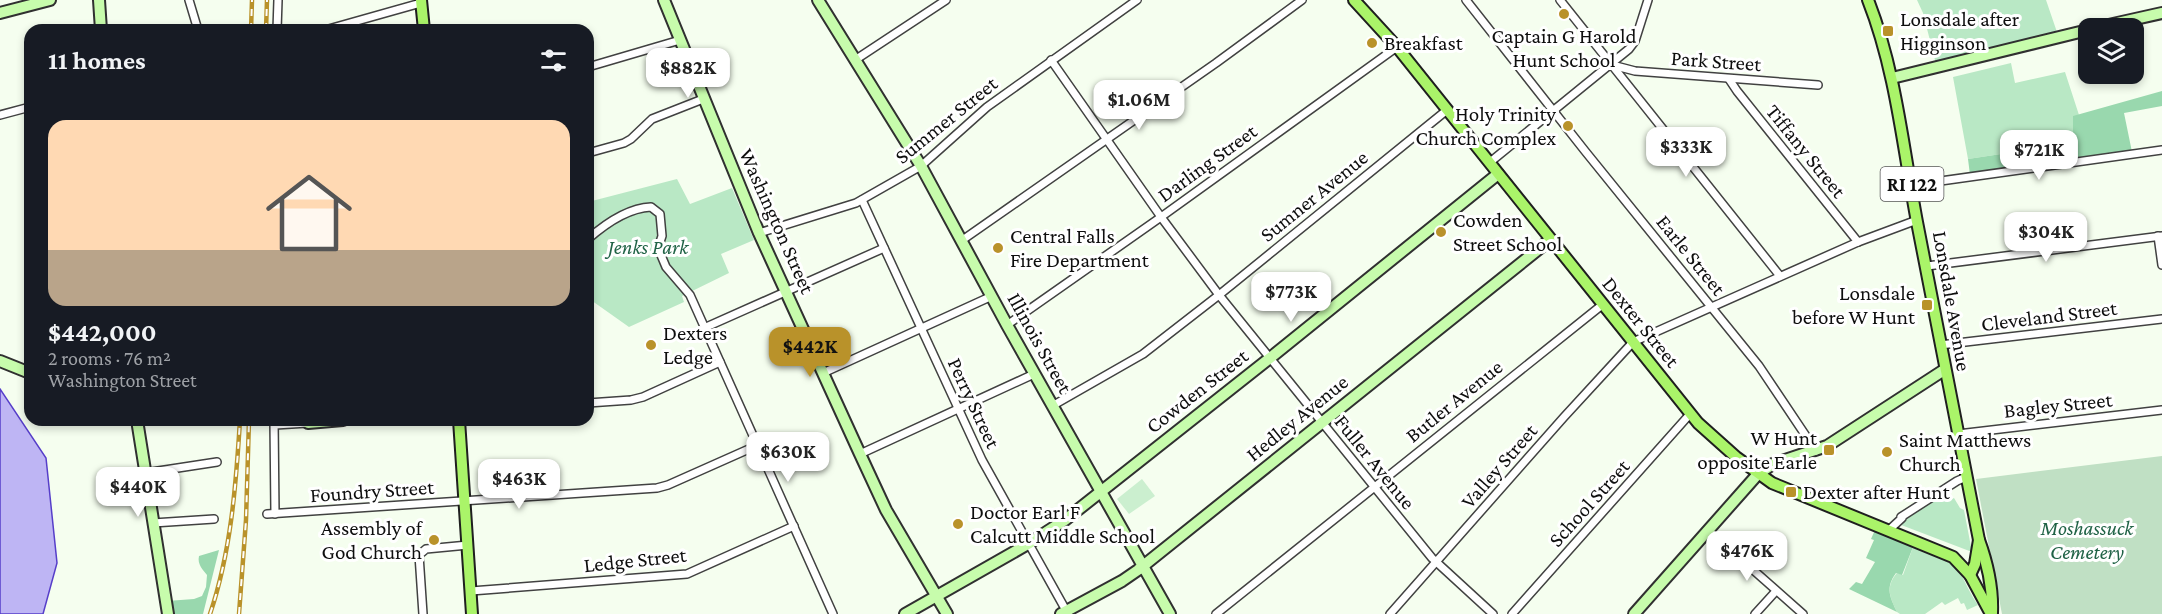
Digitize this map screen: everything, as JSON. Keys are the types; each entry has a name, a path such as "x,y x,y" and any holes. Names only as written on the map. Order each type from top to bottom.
{"main road":[{"name":"Dexter Street","path":"1354,0 1397,47 1690,414 1736,457 1772,483 1953,557 1970,575"},
{"name":"Lonsdale Avenue","path":"1868,0 1878,25 1892,78 1944,370 1979,540 1984,553 1992,602 1991,614"},
{"path":"424,1 424,24"},
{"path":"459,426 472,614"},
{"name":"Lonsdale Avenue","path":"1979,540 1975,564 1970,575 1991,614"}],"street":[{"path":"0,13 50,0"},
{"path":"99,0 100,24"},
{"path":"189,0 196,24"},
{"path":"276,24 278,0"},
{"name":"Washington Street","path":"664,0 759,232 823,374 886,510 947,614"},
{"name":"Illinois Street","path":"818,0 921,166 1034,374 1170,614"},
{"path":"855,60 946,0"},
{"name":"Summer Street","path":"759,232 862,200 921,166 982,111 1137,0"},
{"path":"962,241 1302,0"},
{"name":"Earle Street","path":"1466,0 1759,366 1816,451"},
{"path":"1489,163 1629,49 1635,41 1648,0"},
{"path":"345,24 424,1"},
{"path":"1561,1 1780,276"},
{"path":"2140,18 2162,13"},
{"path":"1892,78 2078,32"},
{"path":"594,65 680,40"},
{"name":"Darling Street","path":"1007,325 1161,218 1397,47"},
{"name":"Fuller Avenue","path":"1052,60 1161,218 1219,295 1436,563 1493,614"},
{"name":"Park Street","path":"1612,65 1635,71 1818,85"},
{"name":"Tiffany Street","path":"1729,79 1858,242"},
{"path":"594,151 624,143 652,119 704,99"},
{"path":"0,115 24,109"},
{"name":"Sumner Avenue","path":"1052,406 1130,362 1219,295 1447,110"},
{"path":"1912,185 2162,150"},
{"name":"Cowden Street","path":"904,614 1029,544 1065,520 1498,174"},
{"name":"Perry Street","path":"862,200 982,460 1065,613"},
{"path":"594,234 614,219 648,207 656,209 662,219 662,236 658,248 662,260 690,295 833,614"},
{"path":"1633,342 1858,242 1917,220"},
{"path":"1927,266 2160,236 2162,265"},
{"name":"Hedley Avenue","path":"1065,613 1122,581 1143,566 1550,240"},
{"path":"704,328 884,248"},
{"path":"823,374 992,296"},
{"name":"Butler Avenue","path":"1216,614 1602,305"},
{"name":"Cleveland Street","path":"1940,345 2162,320"},
{"name":"Valley Street","path":"1390,614 1633,342"},
{"path":"0,361 24,371"},
{"path":"594,403 643,397 720,362"},
{"path":"1634,614 1758,474 1773,464 1827,446 1944,370"},
{"path":"860,454 1034,374"},
{"name":"Bagley Street","path":"1958,434 2162,410"},
{"name":"School Street","path":"1512,614 1690,414"},
{"path":"138,426 168,614"},
{"name":"Foundry Street","path":"274,426 271,514 663,487 758,445"},
{"path":"145,473 217,462"},
{"path":"1889,530 1901,517 1966,477"},
{"path":"153,523 214,519"},
{"name":"Ledge Street","path":"471,591 687,574 794,526"},
{"path":"1708,530 1803,614"},
{"path":"423,614 419,555 426,549 468,545"},
{"path":"1755,614 1776,591"}],"green space":[{"path":"1917,0 2046,0 2059,38 1937,68 1923,13"},
{"path":"2011,63 2015,83 2065,72 2079,115 2073,117 2073,136 2034,149 1968,159 1953,77"},
{"path":"2162,91 2162,106 2124,113 2132,152 1970,175 1968,159 2034,149 2073,137 2073,116"},
{"name":"Jenks Park","path":"677,179 690,204 732,188 754,240 721,254 729,273 682,296 684,302 629,327 594,302 594,200"},
{"name":"Moshassuck Cemetery","path":"2162,456 2162,614 2002,614 1976,479"},
{"path":"1142,479 1155,496 1129,514 1117,499"},
{"path":"1942,493 1948,501 1954,498 1964,510 1972,552 1896,523"},
{"path":"1875,530 1913,547 1902,575 1896,573 1891,583 1891,597 1897,612 1849,589 1856,582 1862,584 1875,562 1866,558 1874,540 1871,539"},
{"path":"1913,547 1940,557 1953,565 1962,576 1978,605 1967,610 1958,598 1945,605 1942,602 1925,614 1897,612 1891,597 1891,583 1897,573 1903,575"},
{"path":"219,550 203,614 164,614 167,601 194,599 202,596 206,587 207,575 202,569 199,556"}],"shaded area":[{"path":"0,389 46,458 57,563 43,614 0,614"}],"railway":[{"path":"251,24 252,0"},
{"path":"266,24 267,0"},
{"path":"210,614 228,543 240,426"},
{"path":"239,614 246,520 249,426"}],"place":[{"name":"Captain G Harold Hunt School","path":"1564,14"},
{"name":"Lonsdale after Higginson","path":"1888,31"},
{"name":"Breakfast","path":"1372,43"},
{"name":"Holy Trinity Church Complex","path":"1568,126"},
{"name":"Cowden Street School","path":"1441,232"},
{"name":"Central Falls Fire Department","path":"998,248"},
{"name":"Lonsdale before W Hunt","path":"1927,305"},
{"name":"Dexters Ledge","path":"651,345"},
{"name":"W Hunt opposite Earle","path":"1829,450"},
{"name":"Saint Matthews Church","path":"1887,452"},
{"name":"Dexter after Hunt","path":"1791,492"},
{"name":"Doctor Earl F Calcutt Middle School","path":"958,524"},
{"name":"Assembly of God Church","path":"434,540"}]}
